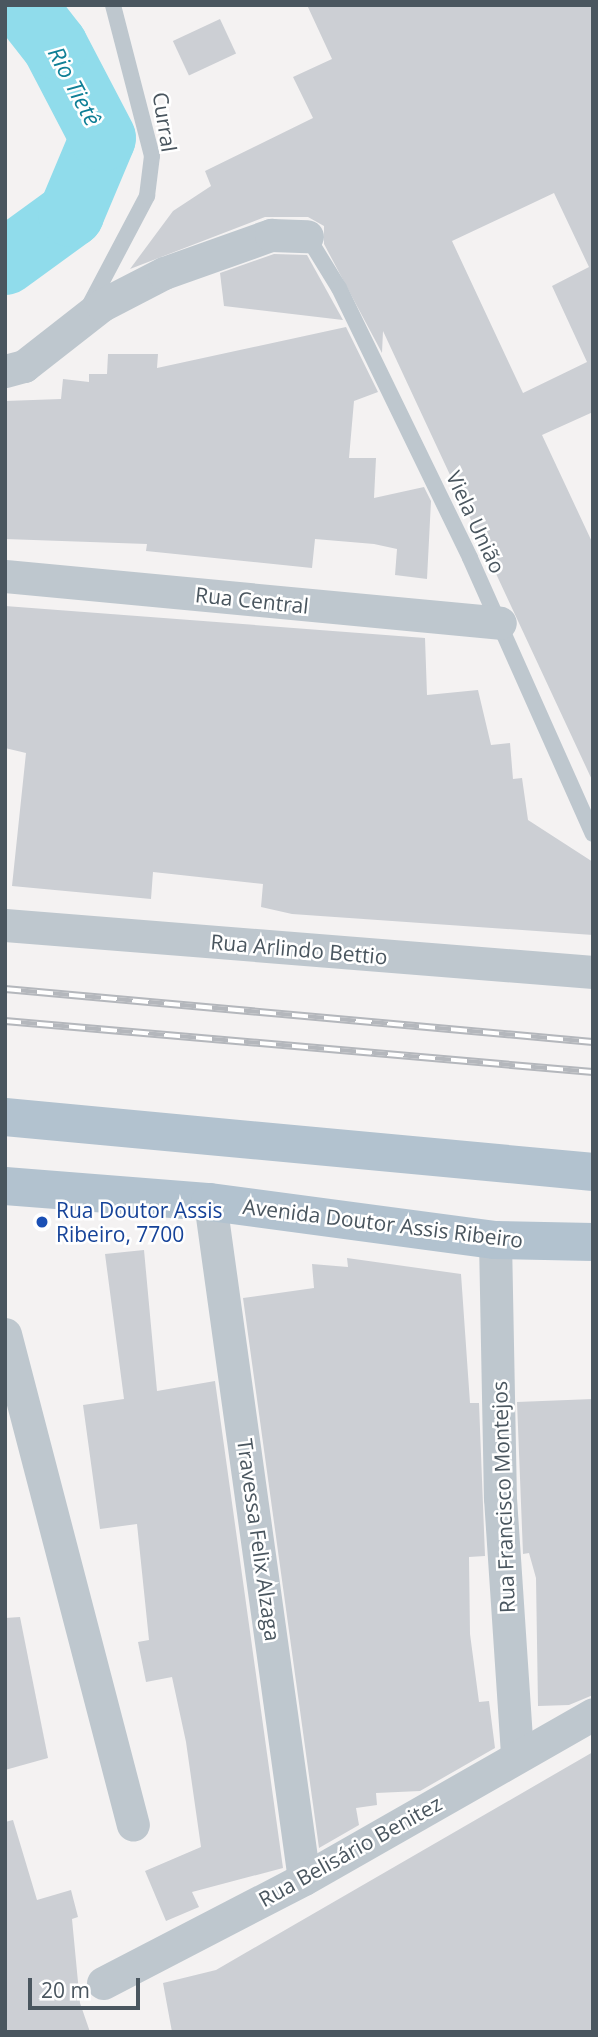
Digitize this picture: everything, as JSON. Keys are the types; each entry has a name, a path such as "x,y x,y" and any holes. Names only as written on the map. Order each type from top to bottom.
{"main road":[{"path":"5,1117 593,1172"},
{"name":"Avenida Doutor Assis Ribeiro","path":"5,1186 210,1202 495,1240 593,1242"}],"street":[{"path":"5,371 44,353 83,318 164,272 288,231 307,236"},
{"name":"Rua Central","path":"5,576 500,623"},
{"name":"Rua Arlindo Bettio","path":"5,925 593,972"},
{"name":"Travessa Felix Alzaga","path":"210,1202 304,1879"},
{"name":"Rua Francisco Montejos","path":"495,1240 500,1498 517,1754"},
{"path":"5,1334 133,1825"},
{"name":"Rua Belisário Benitez","path":"103,1983 304,1879 517,1754 593,1714"}],"lane":[{"name":"Curral","path":"83,318 147,196 152,156 113,5"},
{"name":"Viela União","path":"307,236 339,288 500,623 593,834"}],"building":[{"path":"307,5 593,5 593,412 542,435 593,544 593,782 383,331 382,353 324,244 324,226 308,217 265,217 130,269 173,211 211,186 205,171 313,118 293,77 332,59","holes":["554,193 589,267 552,286 587,362 523,393 452,241"]},
{"path":"220,19 236,53 189,75 173,41"},
{"path":"274,254 307,255 343,320 224,306 220,273"},
{"path":"346,327 378,392 354,401 349,458 376,458 374,498 424,487 431,501 427,579 395,575 397,549 374,544 315,539 312,568 146,551 147,544 5,539 5,401 61,399 63,379 89,382 89,374 107,374 108,354 158,354 157,368"},
{"path":"5,606 425,638 427,695 478,690 491,745 510,743 513,779 522,778 528,820 593,862 593,935 292,914 261,907 263,884 153,872 151,899 12,886 26,753 5,748"},
{"path":"144,1250 157,1391 215,1381 283,1868 192,1892 199,1907 166,1921 145,1871 201,1847 186,1742 172,1677 146,1682 138,1642 149,1640 137,1524 100,1529 83,1405 124,1399 105,1254"},
{"path":"347,1258 461,1274 470,1403 479,1403 485,1556 469,1557 470,1634 479,1702 489,1701 495,1748 420,1791 376,1793 377,1805 356,1808 359,1825 319,1848 243,1298 314,1288 312,1264 348,1267"},
{"path":"593,1399 593,1695 569,1705 538,1706 536,1578 529,1553 523,1554 517,1402"},
{"path":"20,1617 48,1758 5,1770 5,1618"},
{"path":"593,1752 593,2032 172,2032 163,1983 216,1970"},
{"path":"13,1820 37,1900 71,1890 78,1917 72,1919 80,2003 90,2032 5,2032 5,1822"}],"waterway":[{"name":"Rio Tietê","path":"5,262 71,214 103,138 55,46 23,5"}],"railway":[{"path":"5,989 593,1042"},
{"path":"5,1021 593,1072"}],"place":[{"name":"Rua Doutor Assis Ribeiro, 7700","path":"42,1222"}]}
